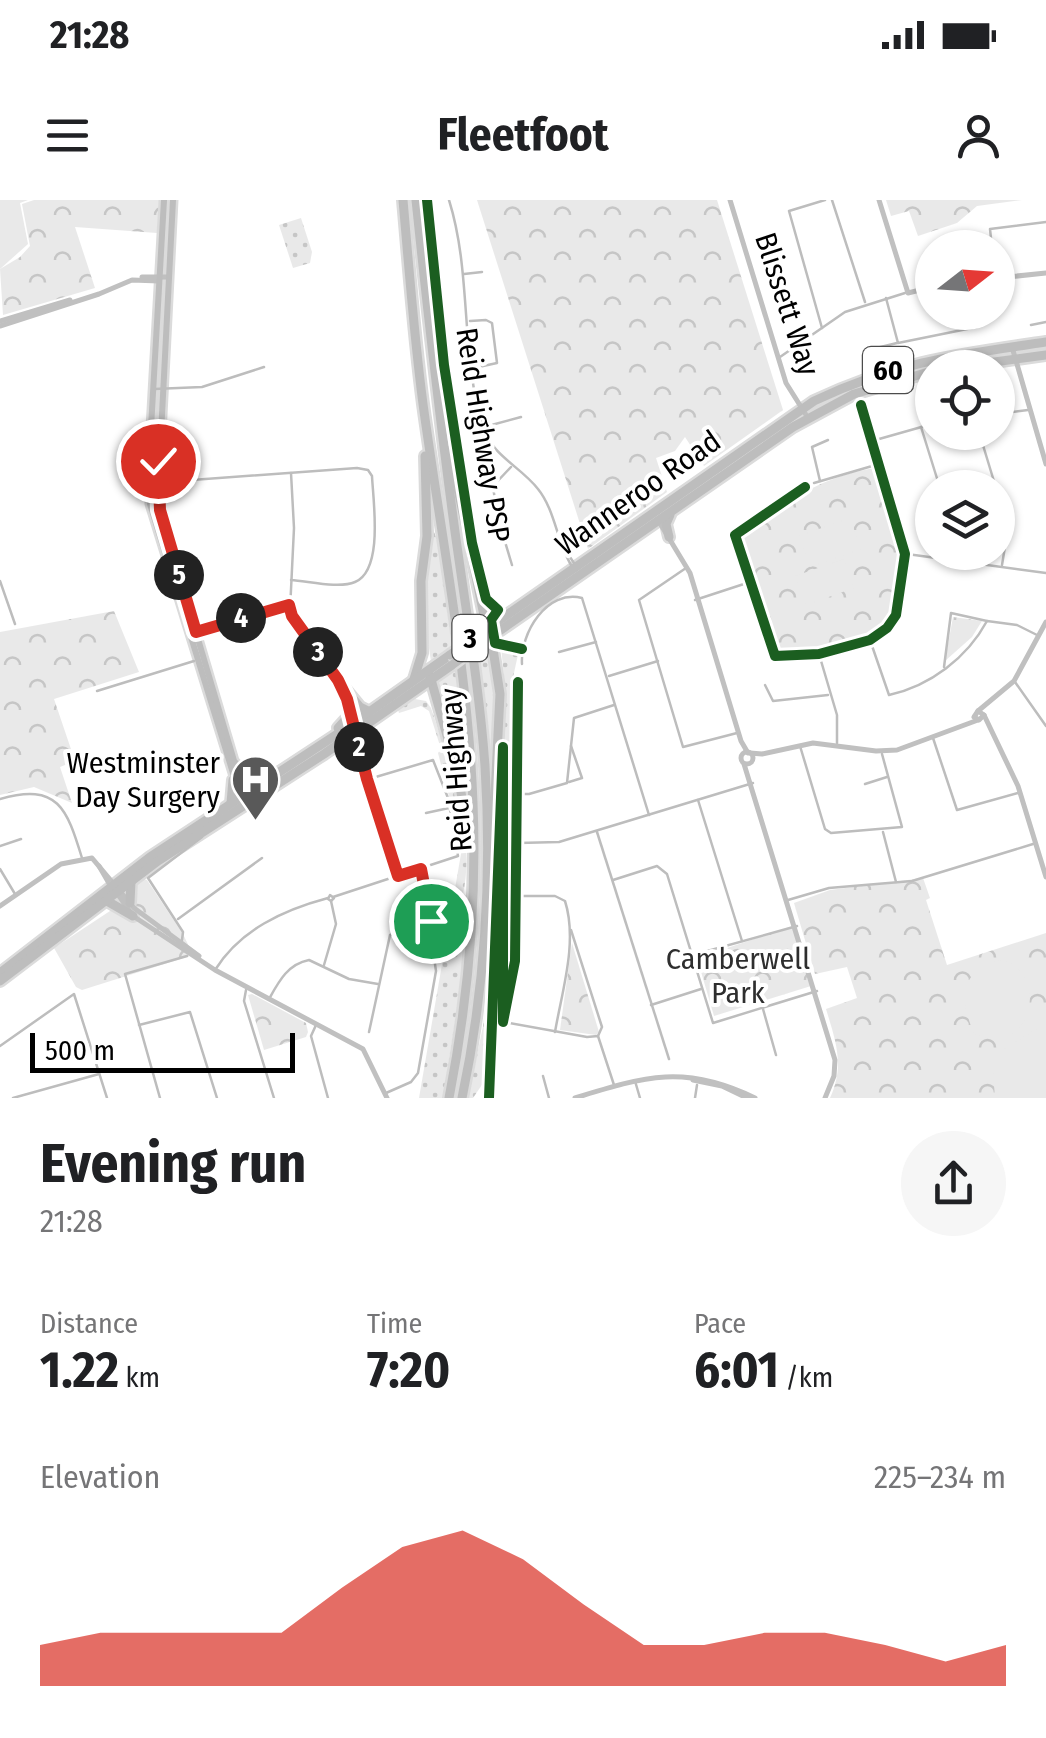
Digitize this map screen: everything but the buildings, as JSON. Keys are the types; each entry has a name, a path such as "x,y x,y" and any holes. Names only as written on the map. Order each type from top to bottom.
{"highway":[{"name":"Reid Highway","path":"403,200 423,400 466,718 473,800 473,898 462,1027 449,1098"},
{"name":"Reid Highway","path":"416,200 436,394 485,764 488,884 481,980 462,1098"},
{"name":"Wanneroo Road","path":"0,982 103,898 114,881 344,740 370,712 430,675 848,385 892,369 950,356 1046,342"},
{"name":"60","path":"1015,359 1046,355"},
{"name":"Wanneroo Road","path":"654,520 671,513 804,413 915,375"},
{"path":"436,394 481,605 481,638 496,660"},
{"path":"423,400 428,497 420,625 422,662 413,686 438,704"},
{"path":"668,538 666,524 671,513"},
{"path":"654,520 668,538"},
{"path":"481,605 507,621 497,644 500,722 488,884"},
{"path":"420,625 464,800 473,898"},
{"name":"Wanneroo Road","path":"114,881 203,834 262,784 325,742 357,726 413,686"},
{"path":"346,690 360,707 370,712"},
{"path":"325,742 348,718 350,708"},
{"path":"344,740 351,742 360,754"},
{"path":"236,764 246,782 262,784"},
{"path":"233,780 242,801"},
{"path":"130,903 114,881 103,898 133,916"},
{"name":"Wanneroo Road","path":"1,969 103,898"}],"main road":[{"path":"164,200 158,481 164,524 233,780"},
{"path":"164,279 173,200"},
{"path":"158,386 149,463 150,498 236,764 242,801"},
{"path":"1,969 26,964"}],"street":[{"path":"450,200 460,235 484,427 491,445 542,494 560,543 578,572"},
{"name":"Blissett Way","path":"730,200 786,383 804,413"},
{"path":"822,328 789,212 825,200"},
{"path":"832,200 866,304"},
{"path":"879,200 908,292"},
{"path":"990,230 1046,222"},
{"path":"464,274 482,272"},
{"path":"1015,276 1046,273"},
{"path":"0,323 99,294 132,280 164,279"},
{"path":"778,358 845,312 915,291"},
{"path":"886,298 898,343"},
{"path":"468,321 486,320 492,324 497,363"},
{"path":"1031,324 1046,322"},
{"path":"864,351 964,330"},
{"path":"1015,359 1046,464"},
{"path":"474,369 497,363 504,366"},
{"path":"158,386 202,387 264,367"},
{"path":"805,487 735,535 775,656 819,654 870,640 887,628 896,615 905,554 861,405"},
{"path":"1015,411 1030,409"},
{"path":"484,427 521,417"},
{"path":"872,441 915,429"},
{"path":"820,481 812,447 828,440"},
{"path":"149,463 158,481"},
{"path":"814,483 879,464"},
{"path":"512,566 496,515 493,486 513,466"},
{"path":"158,481 362,468 372,476 376,540 364,575 351,584 291,580"},
{"path":"291,472 294,528 289,605 292,616 346,690 367,779"},
{"path":"150,498 158,481"},
{"path":"668,538 686,568 748,758 752,783 835,1060 827,1098"},
{"path":"905,554 915,555"},
{"path":"686,568 639,600 684,748 737,733"},
{"path":"1015,569 1046,573"},
{"path":"0,582 15,624"},
{"path":"696,599 750,582"},
{"path":"522,664 524,636 535,618 558,602 578,596 584,602 649,814"},
{"path":"196,632 289,605"},
{"path":"944,669 952,614 1017,625 1040,637"},
{"path":"870,640 889,695 908,691 944,669 971,646 987,621"},
{"path":"748,758 800,744 838,744 882,751 906,748 933,738 978,717 1014,681 1046,622"},
{"path":"559,652 596,642"},
{"path":"819,654 837,715 838,744"},
{"path":"98,691 200,659"},
{"path":"607,676 658,661"},
{"path":"338,680 357,726 360,754 398,876"},
{"path":"1014,681 1046,726"},
{"path":"503,1022 515,961 518,682"},
{"path":"765,686 774,702 832,695"},
{"path":"567,783 574,718 616,705"},
{"path":"978,717 1004,755 1020,792 1046,877"},
{"path":"933,738 957,810 1020,792"},
{"path":"800,744 828,832 898,830 903,823 882,751"},
{"path":"518,794 582,778 571,745"},
{"path":"488,1098 503,747 503,1022"},
{"path":"215,970 232,946 275,916 458,856 450,808 433,760 367,779"},
{"path":"864,784 888,777"},
{"path":"517,843 559,842 752,783"},
{"path":"0,799 20,793 40,794 59,804 68,813 82,858"},
{"path":"698,800 742,941"},
{"path":"426,813 450,808"},
{"path":"597,830 669,1060"},
{"path":"883,831 896,882"},
{"path":"180,943 182,932 148,878 203,834"},
{"path":"0,846 22,839"},
{"path":"788,900 829,888 896,882 1036,843"},
{"path":"0,906 55,867 92,858 114,881 133,916 180,943"},
{"path":"176,920 262,858"},
{"path":"612,880 662,868 667,874 713,1022 815,991"},
{"path":"130,903 215,970 364,1049 386,1096 411,1082 418,1073 436,975 421,869"},
{"path":"0,870 16,895"},
{"path":"516,896 555,896 565,901 602,1027 598,1036 614,1086"},
{"path":"324,966 336,924 331,899"},
{"path":"370,1032 390,935 431,921"},
{"path":"554,1032 568,961 569,924"},
{"path":"692,955 795,926"},
{"path":"160,1098 125,974 191,951"},
{"path":"269,999 283,975 302,961 310,960 349,979 379,984"},
{"path":"247,988 244,1001 274,1098"},
{"path":"651,1005 702,988"},
{"path":"0,1046 74,994 108,1098"},
{"path":"762,1008 776,1055"},
{"path":"139,1025 190,1012 217,1098"},
{"path":"503,1022 598,1036"},
{"path":"316,1024 310,1036 328,1098"},
{"path":"14,1098 100,1074"},
{"path":"575,1098 672,1075 723,1083 755,1098"},
{"path":"543,1076 549,1098"},
{"path":"695,1098 698,1079"},
{"path":"698,1079 747,1098"},
{"path":"583,1098 635,1081"},
{"path":"635,1081 640,1098"}],"green space":[{"path":"0,200 28,200 20,203 28,244 0,269"},
{"path":"34,200 159,200 157,233 75,227 95,288 3,315 0,269 30,246 22,204"},
{"path":"477,200 717,200 783,410 704,466 685,437 675,451 656,458 667,492 588,549"},
{"path":"886,200 1022,200 977,206 957,223 936,230 916,230 909,211 891,216"},
{"path":"301,218 312,252 310,263 293,268 279,225"},
{"path":"876,468 892,508 903,557 901,589 892,618 878,632 851,644 803,653 776,653 739,538 741,533 788,501 822,484"},
{"path":"850,518 861,549 810,567 799,536"},
{"path":"432,525 439,547 452,647 431,662 423,607"},
{"path":"844,559 854,588 806,605 795,576"},
{"path":"114,611 139,672 54,699 75,761 60,767 72,803 34,787 0,795 0,632"},
{"path":"953,617 982,621 972,637 945,661"},
{"path":"501,646 519,650 512,682 512,959 490,1073 473,1098 468,1098 483,1026 491,958 506,700"},
{"path":"486,647 496,679 494,756 488,742 476,655"},
{"path":"456,669 468,807 456,744 437,683"},
{"path":"415,699 426,701 431,708 459,800 466,848 463,971 443,1098 419,1098 462,848 429,711 421,706 399,713 398,710"},
{"path":"141,878 147,880 193,955 82,990 76,987 54,948 113,909"},
{"path":"923,878 947,965 1046,933 1046,1098 830,1098 838,1064 826,1009 857,998 847,967 815,974 794,903 830,890"},
{"name":"Camberwell Park","path":"793,926 811,986 714,1016 697,958"},
{"path":"572,943 599,1032 596,1035 560,1030"},
{"path":"1000,960 1015,966 1025,977 1029,1008 1012,1033 996,1038 974,1034 966,1010 969,980 986,965"},
{"path":"248,995 306,1023 306,1037 264,1050"},
{"path":"1038,1028 1046,1036 1046,1098 995,1098 992,1057"}],"cycle path":[{"name":"Reid Highway PSP","path":"427,200 444,365 472,543 486,599 498,610 491,620 495,643 522,649"},
{"path":"805,487 735,535 775,656 819,654 870,640 887,628 896,615 905,554 861,405"},
{"path":"489,1098 503,747 503,1022 515,961 518,682"}],"place":[{"name":"Westminster Day Surgery","path":"255,822"}],"route":[{"path":"158,461 160,510 196,632 289,605 292,616 344,692 398,876 421,869 431,921"}]}
